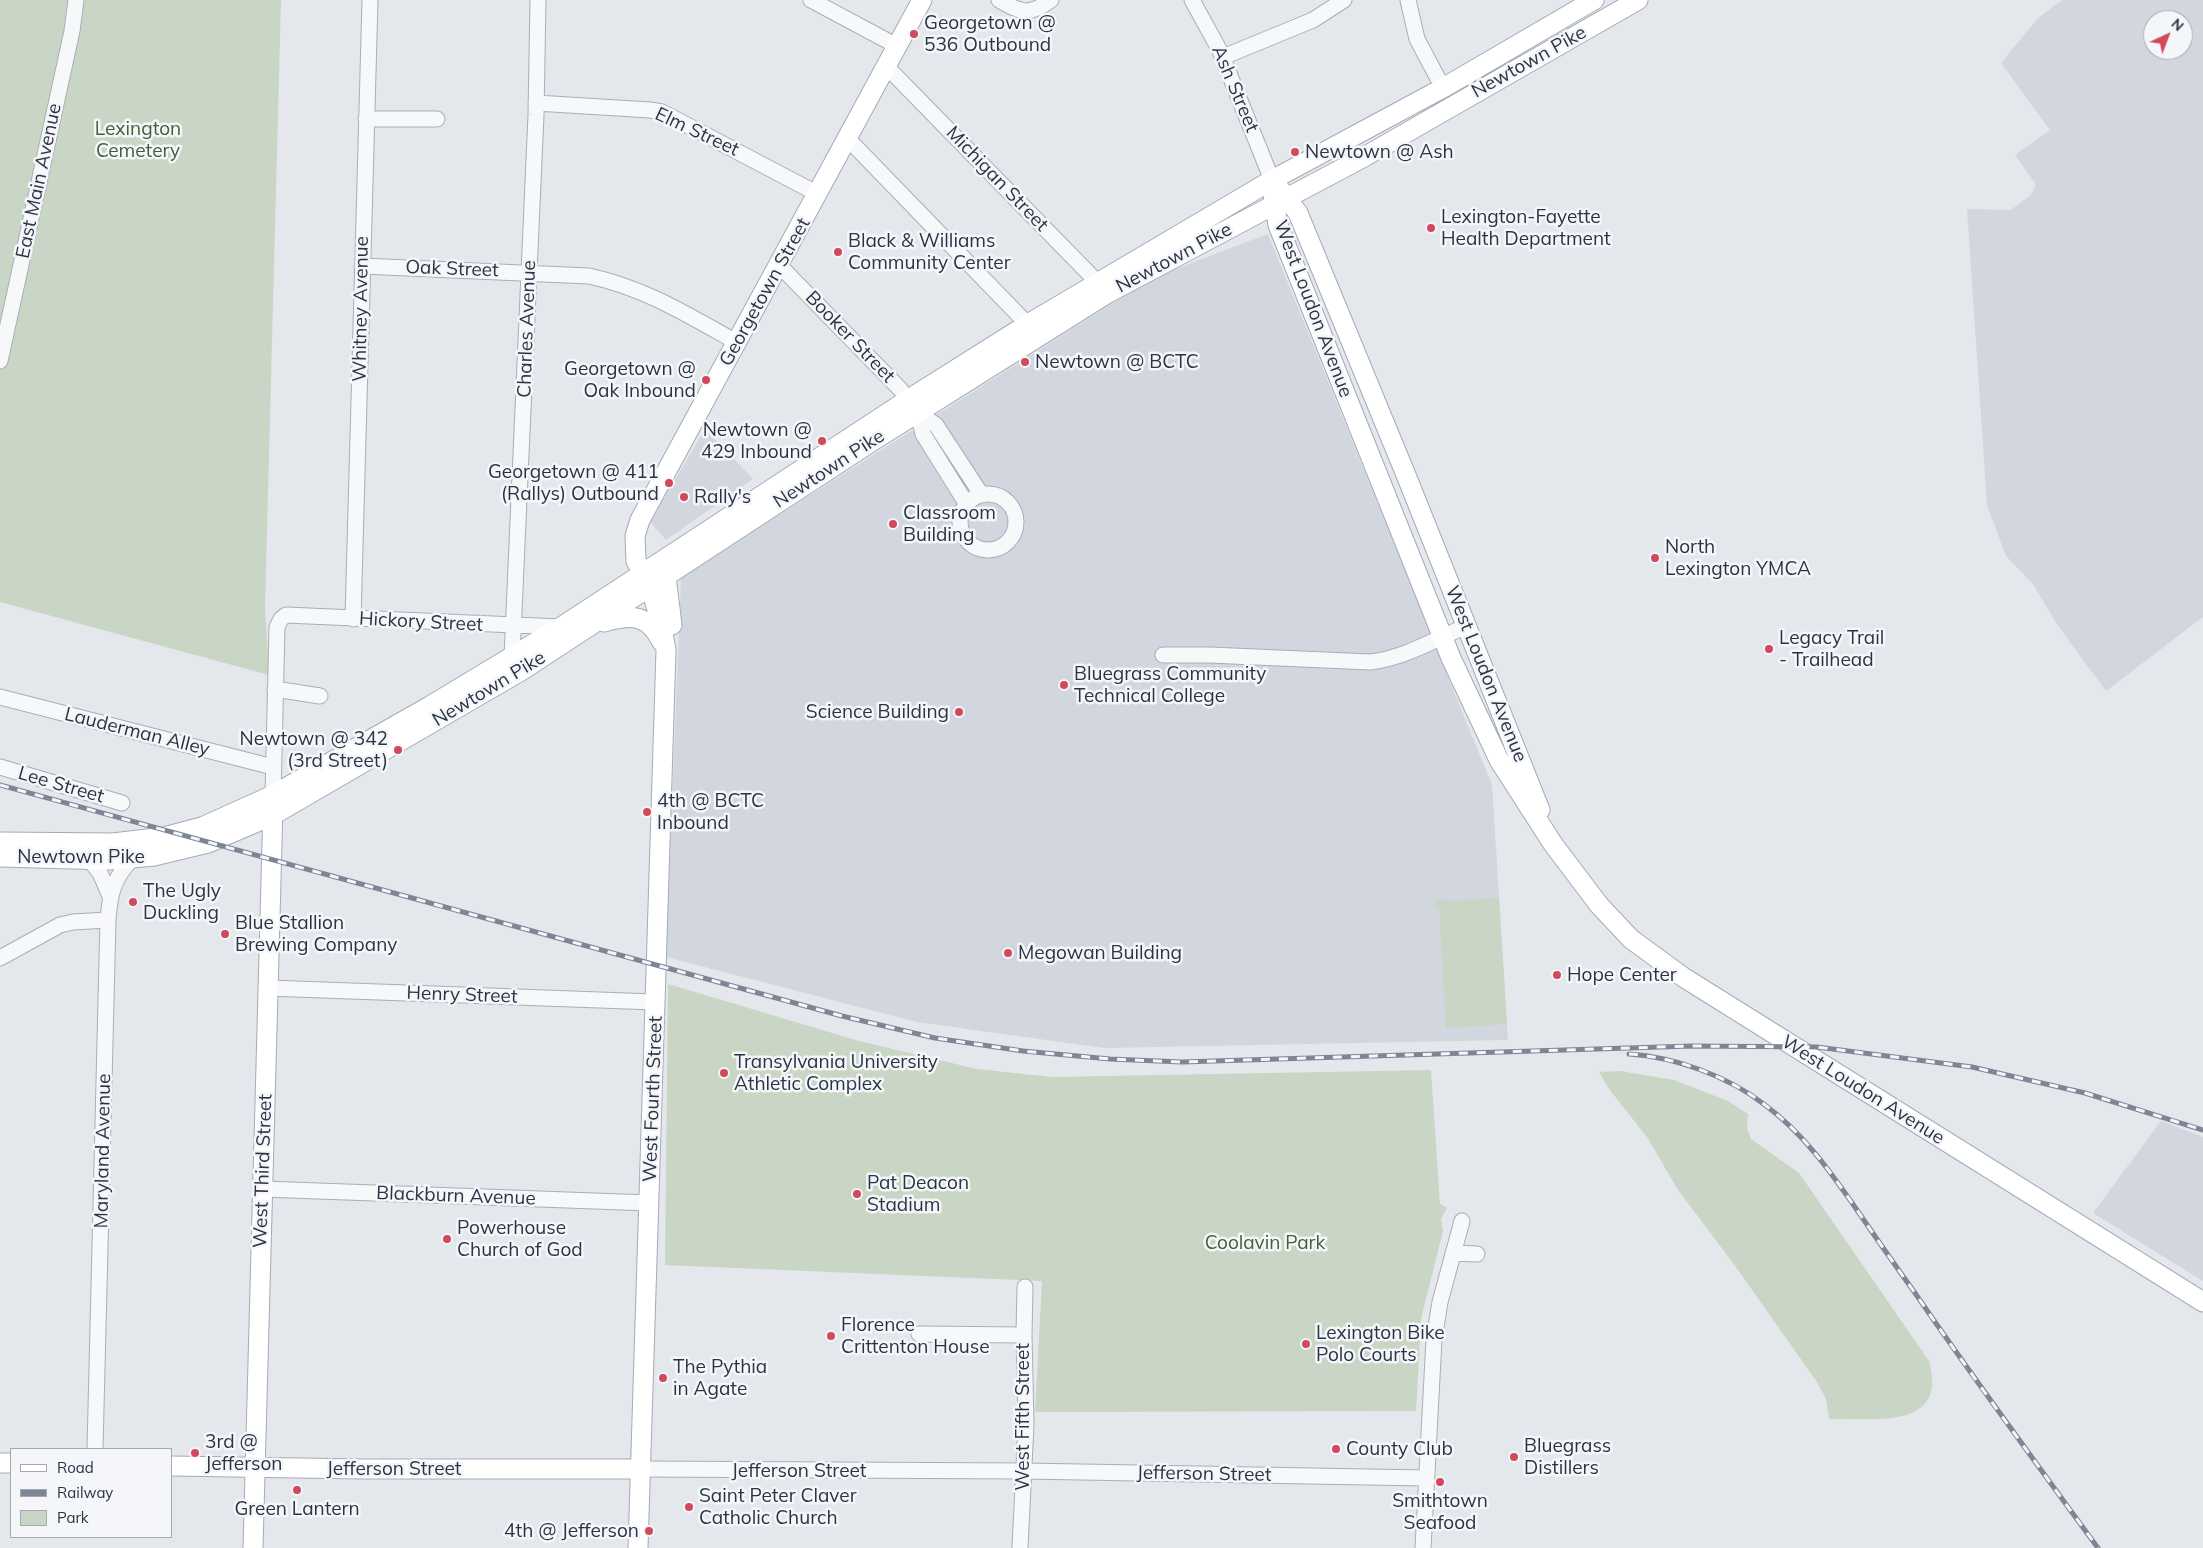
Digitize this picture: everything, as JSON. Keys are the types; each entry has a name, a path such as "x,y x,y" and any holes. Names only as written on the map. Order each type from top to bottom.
{"main road":[{"name":"Georgetown Street","path":"646,579 636,561 635,543 640,520 738,343 922,0"},
{"name":"Newtown Pike","path":"1103,288 1281,201 1638,0"},
{"name":"Newtown Pike","path":"0,842 113,843 164,837 202,827 274,795 646,579 913,405 1103,288 1272,180 1443,88 1583,3"},
{"name":"West Loudon Avenue","path":"1272,180 1281,201 1278,225 1451,658 1498,760 1553,844 1603,910 1631,939 1654,957 2203,1302"},
{"name":"West Loudon Avenue","path":"1281,201 1298,213 1467,626 1553,844"},
{"name":"Newtown Pike","path":"0,858 132,859 180,851 208,843 273,815 488,691 592,625 646,579 666,576 913,405"},
{"name":"West Fourth Street","path":"666,576 672,620 671,636 666,650"},
{"name":"West Fourth Street","path":"638,1548 666,650 661,622 646,579"},
{"path":"592,625 627,616 637,618 650,624 657,632 666,650"},
{"name":"West Third Street","path":"253,1548 274,795"},
{"name":"Jefferson Street","path":"172,1466 641,1469"}],"street":[{"name":"East Main Avenue","path":"0,361 72,31 76,0"},
{"name":"Whitney Avenue","path":"353,619 370,0"},
{"name":"Charles Avenue","path":"512,657 536,104 538,0"},
{"path":"811,0 897,46"},
{"path":"1000,0 1016,9 1030,12 1051,0"},
{"name":"Ash Street","path":"1192,0 1223,57 1272,180"},
{"path":"1223,57 1313,20 1344,0"},
{"path":"1408,0 1417,38 1443,88"},
{"path":"1583,3 1592,27"},
{"name":"Michigan Street","path":"886,66 1103,288"},
{"name":"Elm Street","path":"536,104 662,112 818,194"},
{"path":"366,118 437,119"},
{"path":"848,139 1033,330"},
{"name":"Booker Street","path":"779,265 913,405 936,425 981,494"},
{"name":"Oak Street","path":"362,266 588,276 645,292 738,343"},
{"path":"913,405 923,434 966,503"},
{"path":"981,494 998,496 1006,500 1015,516 1016,526 1012,536 999,548 979,549 970,545 964,538 959,524 962,509 966,503 981,494"},
{"name":"Hickory Street","path":"275,690 277,627 281,618 286,615 561,627"},
{"path":"1163,655 1210,654 1370,662 1405,654 1467,626"},
{"path":"274,795 275,690 320,696"},
{"name":"Lauderman Alley","path":"0,697 273,768"},
{"name":"Lee Street","path":"0,767 122,803"},
{"path":"89,859 100,873 110,896"},
{"name":"Maryland Avenue","path":"95,1448 108,920 110,896 119,873 132,859"},
{"path":"0,958 60,925 72,922 108,920"},
{"name":"Henry Street","path":"268,988 655,1002"},
{"name":"Blackburn Avenue","path":"263,1189 650,1203"},
{"path":"1423,1548 1434,1339 1440,1302 1462,1222"},
{"path":"1453,1253 1477,1254"},
{"name":"West Fifth Street","path":"1020,1548 1026,1424 1025,1287"},
{"path":"919,1334 1024,1335"},
{"name":"Jefferson Street","path":"641,1469 1024,1471 1426,1478"}],"shaded area":[{"path":"2062,0 2203,0 2203,617 2106,691 2056,623 2033,584 2006,556 1987,505 1967,209 2011,210 2031,195 2036,184 2015,155 2050,130 2001,63 2038,18"},
{"name":"Bluegrass Community Technical College","path":"1268,234 1492,785 1508,1040 1104,1048 917,1022 666,957 681,577 1154,277"},
{"path":"705,429 753,479 666,540 650,522"},
{"path":"2161,1121 2203,1137 2203,1281 2093,1213"}],"green space":[{"name":"Lexington Cemetery","path":"0,0 281,0 265,607 269,675 0,602"},
{"path":"1499,898 1507,1024 1446,1028 1439,908 1435,908 1435,902 1438,899 1445,899 1445,901"},
{"name":"Coolavin Park","path":"668,984 859,1041 977,1069 1052,1077 1431,1070 1440,1204 1447,1208 1441,1219 1443,1231 1421,1319 1416,1411 1035,1412 1042,1281 665,1265"},
{"path":"1620,1071 1674,1080 1728,1101 1748,1114 1747,1128 1751,1139 1799,1173 1929,1361 1932,1384 1928,1399 1918,1410 1903,1416 1885,1419 1829,1419 1826,1399 1817,1382 1733,1263 1678,1190 1647,1137 1609,1089 1599,1072"}],"railway":[{"path":"0,785 842,1016 935,1038 1023,1051 1110,1059 1182,1062 1692,1046 1817,1047 1972,1067 2085,1093 2203,1130"},
{"path":"1629,1054 1664,1059 1682,1064 1735,1085 1779,1116 1804,1140 1837,1181 1982,1389 2098,1548"}],"place":[{"name":"Georgetown @ 536 Outbound","path":"914,34"},
{"name":"Newtown @ Ash","path":"1295,152"},
{"name":"Lexington-Fayette Health Department","path":"1431,228"},
{"name":"Black & Williams Community Center","path":"838,252"},
{"name":"Newtown @ BCTC","path":"1025,362"},
{"name":"Georgetown @ Oak Inbound","path":"706,380"},
{"name":"Newtown @ 429 Inbound","path":"822,441"},
{"name":"Georgetown @ 411 (Rallys) Outbound","path":"669,483"},
{"name":"Rally's","path":"684,497"},
{"name":"Classroom Building","path":"893,524"},
{"name":"North Lexington YMCA","path":"1655,558"},
{"name":"Legacy Trail - Trailhead","path":"1769,649"},
{"name":"Bluegrass Community Technical College","path":"1064,685"},
{"name":"Science Building","path":"959,712"},
{"name":"Newtown @ 342 (3rd Street)","path":"398,750"},
{"name":"4th @ BCTC Inbound","path":"647,812"},
{"name":"The Ugly Duckling","path":"133,902"},
{"name":"Blue Stallion Brewing Company","path":"225,934"},
{"name":"Megowan Building","path":"1008,953"},
{"name":"Hope Center","path":"1557,975"},
{"name":"Transylvania University Athletic Complex","path":"724,1073"},
{"name":"Pat Deacon Stadium","path":"857,1194"},
{"name":"Powerhouse Church of God","path":"447,1239"},
{"name":"Florence Crittenton House","path":"831,1336"},
{"name":"Lexington Bike Polo Courts","path":"1306,1344"},
{"name":"The Pythia in Agate","path":"663,1378"},
{"name":"County Club","path":"1336,1449"},
{"name":"3rd @ Jefferson","path":"195,1453"},
{"name":"Bluegrass Distillers","path":"1514,1457"},
{"name":"Smithtown Seafood","path":"1440,1482"},
{"name":"Green Lantern","path":"297,1490"},
{"name":"Saint Peter Claver Catholic Church","path":"689,1507"},
{"name":"4th @ Jefferson","path":"649,1531"}]}
